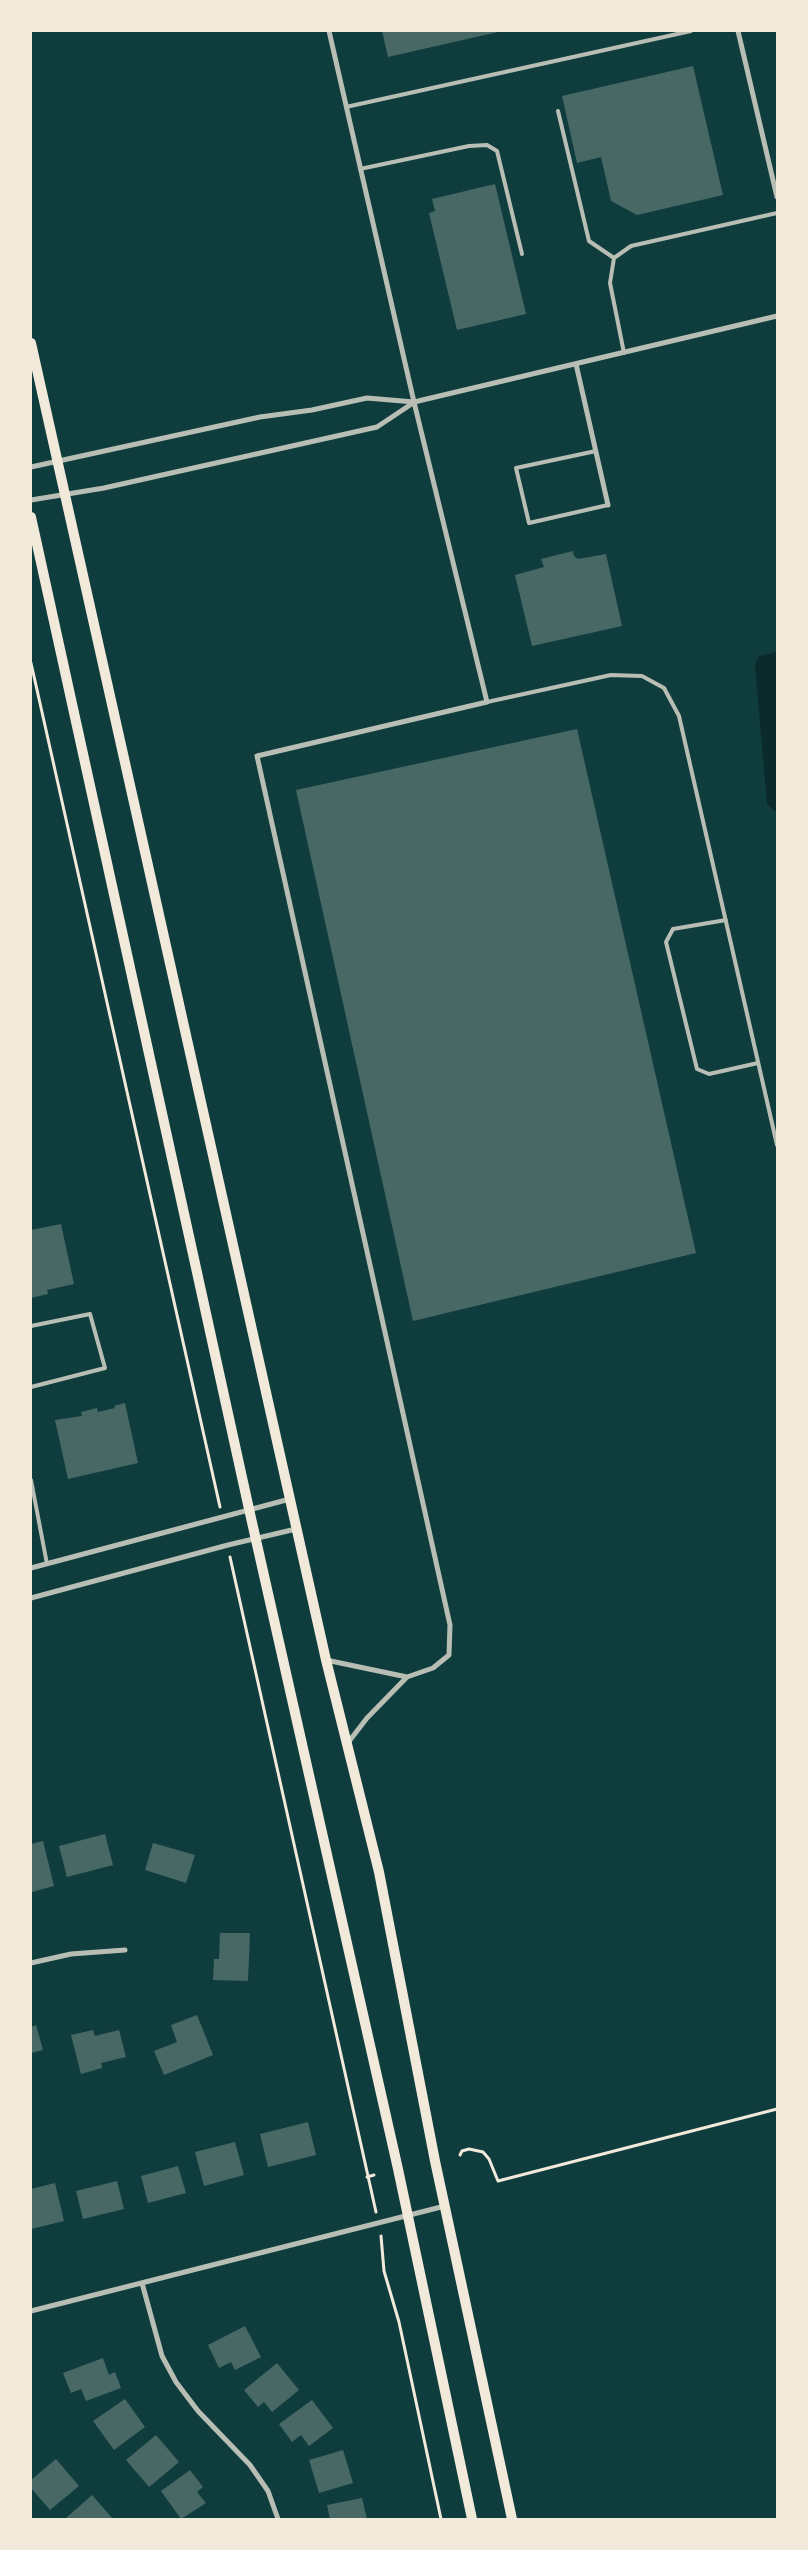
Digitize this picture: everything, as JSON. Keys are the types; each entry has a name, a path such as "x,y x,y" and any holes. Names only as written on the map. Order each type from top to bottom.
{"main road":[{"path":"31,343 296,1529 326,1660 379,1872 445,2206 512,2519"},
{"path":"31,517 256,1538 408,2214 472,2519"}],"street":[{"path":"329,31 414,402 487,702 257,756 450,1625 449,1655 433,1668 407,1677 367,1718 347,1744"},
{"path":"738,31 777,197"},
{"path":"31,467 260,417 312,410 367,398 414,402 777,316"},
{"path":"576,364 608,505"},
{"path":"31,500 104,488 377,427 414,402"},
{"path":"31,1568 290,1499"},
{"path":"31,1598 228,1545 296,1529"},
{"path":"326,1660 407,1677"},
{"path":"31,1964 71,1954 125,1950"},
{"path":"31,2311 445,2206"},
{"path":"142,2283 162,2356 176,2382 198,2410 250,2465 268,2491 278,2519"}],"lane":[{"path":"346,107 691,31"},
{"path":"558,112 589,240 614,258"},
{"path":"360,169 470,146 487,145 497,152 522,254"},
{"path":"624,353 610,283 614,258 631,246 777,213"},
{"path":"596,451 516,468 529,523 608,505"},
{"path":"487,702 611,675 642,676 664,688 680,716 777,1145"},
{"path":"726,920 673,929 666,942 697,1069 709,1074 758,1063"},
{"path":"31,1326 90,1314 106,1368 31,1387"},
{"path":"31,1480 47,1564"}],"path":[{"path":"31,663 222,1516"},
{"path":"228,1545 378,2222 384,2271 399,2322 441,2519"},
{"path":"460,2155 462,2151 468,2149 483,2152 490,2158 498,2181 777,2109"},
{"path":"367,2177 374,2175"}],"water":[{"path":"777,652 777,813 767,804 755,665 759,656"}],"building":[{"path":"382,31 497,31 498,32 388,57"},
{"path":"693,66 723,195 637,215 611,201 601,157 577,163 562,96"},
{"path":"495,184 526,314 457,330 429,213 435,211 432,199"},
{"path":"573,551 574,556 578,559 606,554 622,626 532,646 515,575 544,567 541,559"},
{"path":"577,729 696,1253 413,1321 296,790"},
{"path":"61,1224 74,1284 47,1290 48,1294 31,1298 31,1230"},
{"path":"125,1403 138,1463 68,1479 55,1420 82,1416 81,1412 97,1408 98,1412 115,1408 114,1406"},
{"path":"105,1834 113,1865 67,1877 59,1846"},
{"path":"43,1841 54,1886 32,1892 31,1844"},
{"path":"153,1843 195,1855 186,1883 145,1870"},
{"path":"220,1933 250,1933 248,1981 213,1980 214,1959 219,1959"},
{"path":"197,2015 213,2055 164,2075 154,2051 177,2042 171,2025"},
{"path":"36,2025 43,2050 31,2053 31,2027"},
{"path":"93,2030 95,2036 119,2030 126,2057 101,2063 102,2068 81,2074 71,2035"},
{"path":"308,2122 316,2155 268,2167 260,2134"},
{"path":"235,2142 244,2175 204,2186 195,2152"},
{"path":"178,2166 186,2193 148,2203 141,2176"},
{"path":"117,2181 124,2209 83,2219 76,2191"},
{"path":"55,2183 64,2221 31,2229 31,2189"},
{"path":"245,2326 261,2357 235,2370 231,2362 219,2368 208,2345"},
{"path":"103,2358 109,2375 115,2372 121,2388 86,2401 81,2389 71,2393 63,2373"},
{"path":"277,2363 299,2390 272,2412 264,2402 258,2407 244,2390"},
{"path":"125,2399 145,2427 114,2450 93,2421"},
{"path":"312,2400 333,2428 309,2446 301,2435 292,2442 279,2424"},
{"path":"156,2435 179,2462 149,2487 126,2460"},
{"path":"343,2450 353,2483 319,2493 309,2460"},
{"path":"56,2459 79,2486 50,2510 31,2488 31,2480"},
{"path":"190,2470 203,2487 197,2492 206,2503 181,2519 161,2491"},
{"path":"92,2495 113,2519 65,2519"},
{"path":"362,2498 367,2519 330,2519 327,2505"}]}
